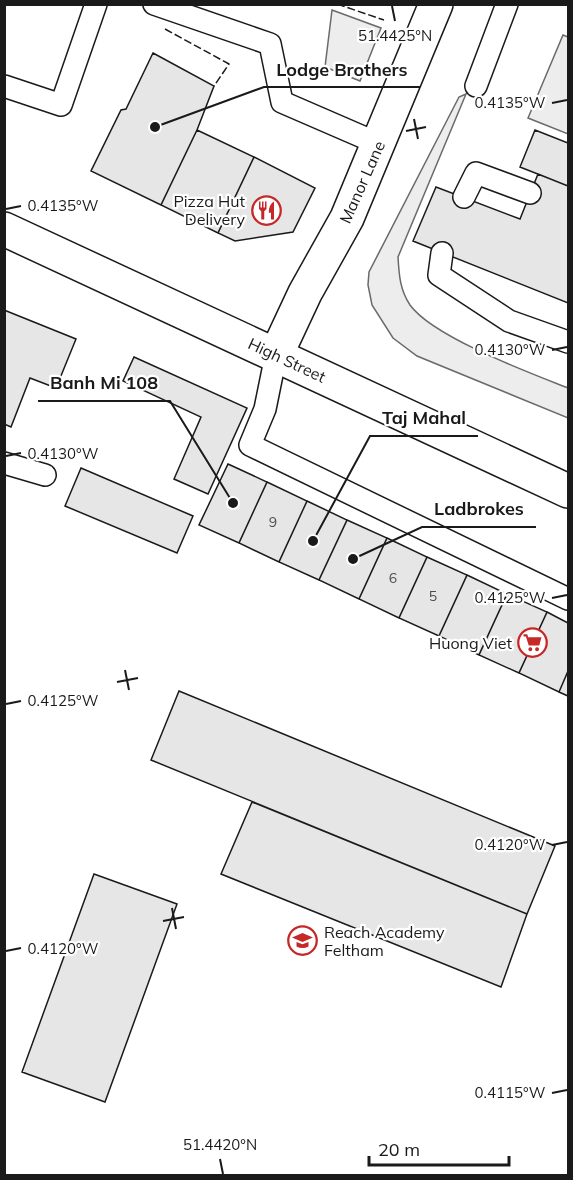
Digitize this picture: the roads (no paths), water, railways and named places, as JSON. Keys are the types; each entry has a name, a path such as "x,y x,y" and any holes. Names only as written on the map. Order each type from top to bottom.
{"main road":[{"name":"Manor Lane","path":"276,355 305,293 347,218 436,4"},
{"name":"High Street","path":"4,230 568,491"}],"lane":[{"path":"4,86 62,105 96,4"},
{"path":"154,4 270,44 282,102 379,144"},
{"path":"476,86 507,4"},
{"path":"464,198 476,173 530,194"},
{"path":"442,253 439,274 509,321 568,342"},
{"path":"276,355 265,409 250,445 568,599"},
{"path":"4,463 45,475"}],"place":[{"name":"Lodge Brothers","path":"155,127"},
{"name":"Pizza Hut Delivery","path":"266,210"},
{"name":"Banh Mi 108","path":"233,503"},
{"name":"Taj Mahal","path":"313,541"},
{"name":"Ladbrokes","path":"353,559"},
{"name":"Huong Viet","path":"533,643"},
{"name":"Reach Academy Feltham","path":"303,941"}]}
